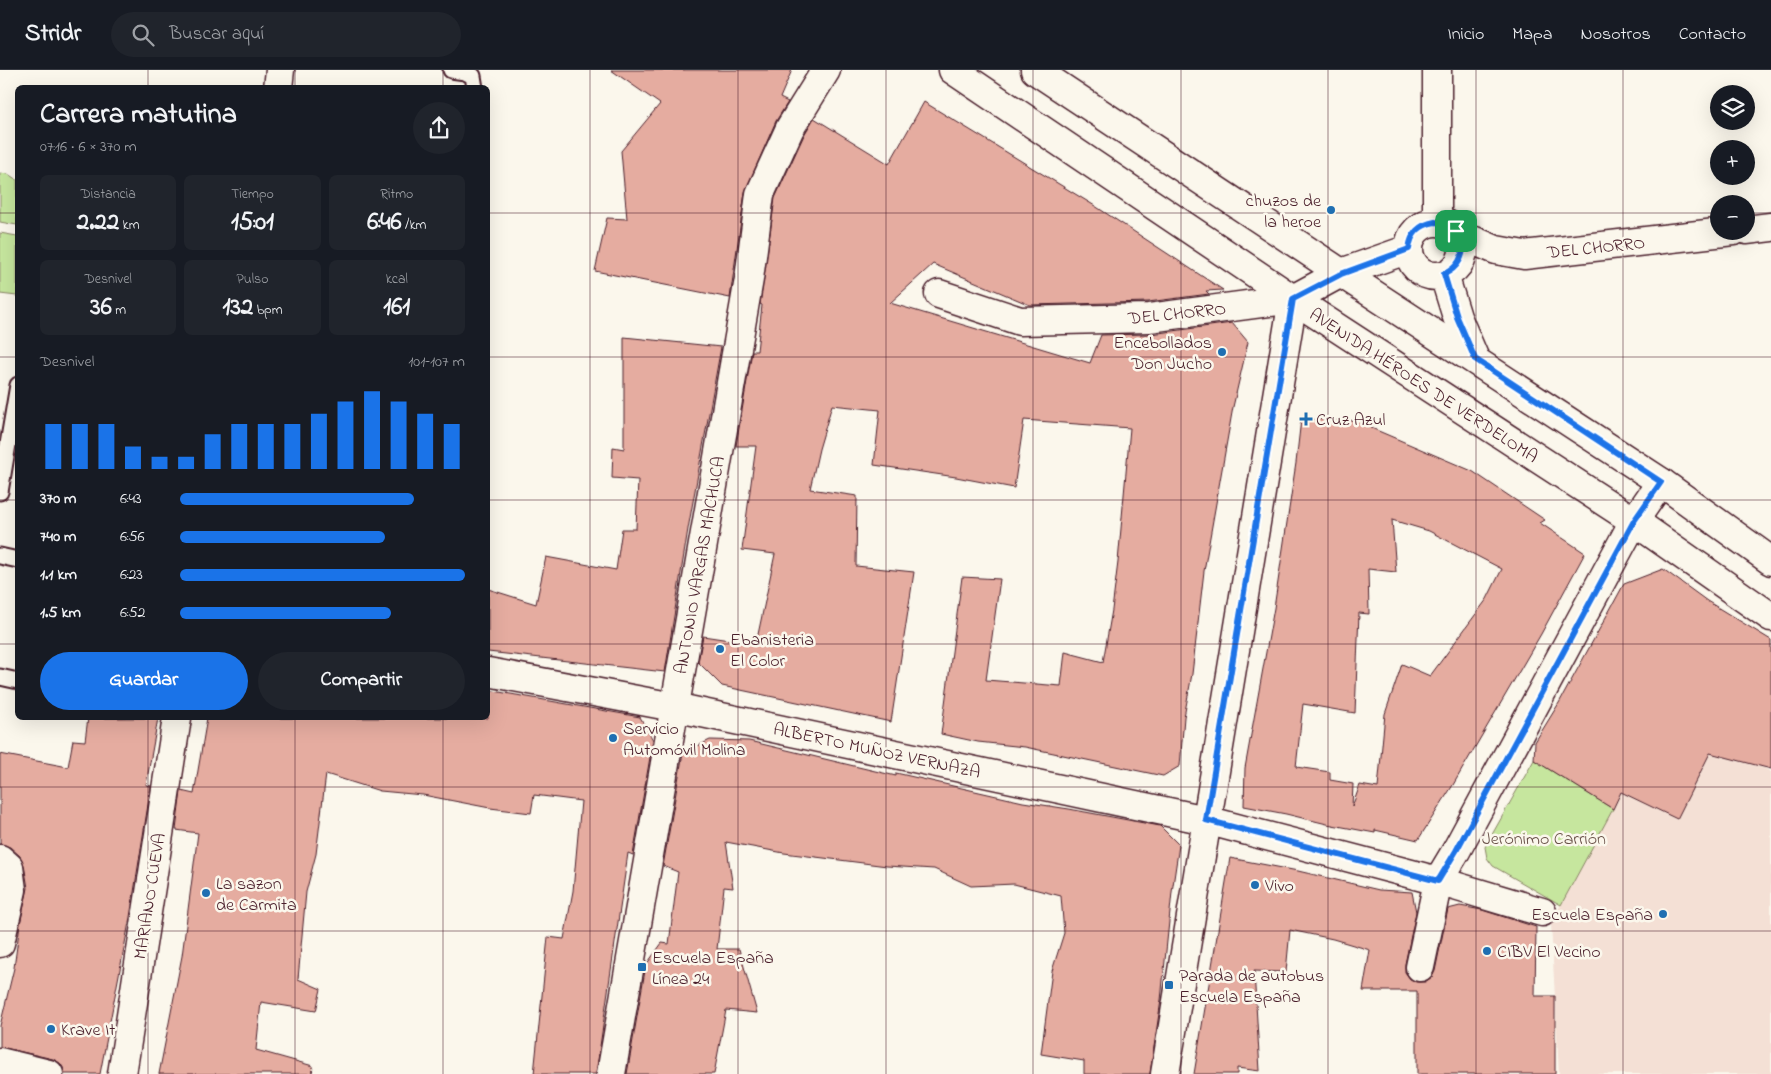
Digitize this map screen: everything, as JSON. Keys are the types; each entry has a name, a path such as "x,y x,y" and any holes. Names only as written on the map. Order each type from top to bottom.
{"street":[{"path":"278,85 280,70"},
{"name":"ANTONIO VARGAS MACHUCA","path":"611,1074 749,279 760,194 790,128 826,70"},
{"name":"AVENIDA HÉROES DE VERDELOMA","path":"953,70 1293,299 1634,521 1771,617"},
{"path":"1437,70 1437,222"},
{"path":"1048,74 1341,274 1475,359 1661,482 1771,561"},
{"path":"1437,222 1452,226 1462,240 1462,257 1452,271 1444,274 1428,274 1420,271 1414,265 1409,249 1410,241 1419,227 1427,223 1437,222"},
{"path":"1755,229 1771,227"},
{"name":"DEL CHORRO","path":"1462,240 1475,241 1496,250 1524,255 1710,234"},
{"name":"DEL CHORRO","path":"938,294 1020,321 1150,318 1293,299 1341,274 1409,249"},
{"path":"1444,274 1457,317 1475,359"},
{"path":"1165,1074 1293,299"},
{"path":"1420,967 1438,881 1634,521 1661,482"},
{"name":"ALBERTO MUÑOZ VERNAZA","path":"490,672 674,707 1206,820 1438,881 1542,912"},
{"name":"MARIANO CUEVA","path":"122,1074 177,720"},
{"path":"0,858 9,868 12,890 0,943"},
{"path":"0,1062 50,1074"}],"lane":[{"path":"451,70 465,72 473,76 474,85"},
{"path":"0,492 15,403"},
{"path":"0,556 15,559"},
{"path":"0,677 15,680"}],"shaded area":[{"name":"Escuela España","path":"1710,753 1761,766 1771,772 1771,1074 1559,1074 1551,923 1621,792 1677,819"}],"green space":[{"path":"0,173 8,174 15,179 15,225 0,222"},
{"path":"0,233 15,236 15,296 0,294"},
{"name":"Jerónimo Carrión","path":"1534,760 1613,809 1561,905 1493,866 1487,858 1485,847"}],"building":[{"path":"611,70 792,70 780,98 788,102 776,121 745,192 730,298 595,271 607,218 627,219 621,151 660,104"},
{"path":"924,102 1095,206 1223,290 1206,291 1209,294 1148,302 1030,305 933,264 890,303 1090,363 1101,335 1151,334 1232,323 1248,342 1233,407 1204,571 1192,674 1184,717 1180,766 1163,776 1025,747 978,742 941,734 962,577 1000,579 986,680 1061,686 1065,652 1103,662 1118,562 1130,428 1024,420 1014,488 874,465 880,410 832,405 810,489 857,496 856,566 914,572 891,722 722,686 698,662 703,636 756,644 775,554 742,550 756,446 736,446 752,351 757,351 762,305 760,304 775,198 804,135 814,118 889,164"},
{"path":"624,337 721,347 688,529 665,672 490,652 490,590 536,604 546,557 616,570 622,529 636,529 638,480 612,478 613,447 624,449"},
{"path":"1301,419 1370,421 1369,427 1472,471 1545,520 1540,523 1585,553 1541,634 1453,785 1418,840 1375,830 1375,833 1327,824 1244,806 1245,768 1274,608","holes":["1392,520 1429,531 1502,569 1487,599 1430,676 1402,664 1385,714 1378,788 1360,785 1352,807 1353,784 1330,780 1330,772 1296,767 1303,704 1355,713 1359,613 1369,614 1368,569 1396,572"]},
{"path":"1663,569 1707,601 1771,640 1771,769 1710,753 1677,819 1621,792 1613,809 1534,760 1535,742 1559,703 1624,584"},
{"path":"490,690 640,717 653,740 633,855 628,853 596,1074 534,1074 548,937 564,939 573,891 581,801 534,795 531,813 490,808 423,795 380,791 326,774 316,854 306,892 298,979 321,989 316,1011 261,1002 256,1050 313,1066 312,1074 159,1074 182,956 198,833 176,830 181,791 194,794 207,720 490,720"},
{"path":"88,720 158,720 146,785 151,786 130,917 100,1074 64,1074 64,1069 60,1063 53,1059 0,1047 0,1026 14,968 20,924 28,888 24,865 20,856 10,847 0,844 0,754 68,767 73,740 85,741"},
{"path":"710,740 749,741 896,776 896,773 1023,802 1160,826 1179,845 1172,892 1161,1000 1150,1074 1084,1074 1084,1061 1041,1054 1052,971 1064,933 1061,896 1014,884 971,886 934,869 887,866 784,853 726,842 733,888 724,887 717,949 739,949 757,1013 726,1010 714,1074 627,1074 646,965 662,943 669,944 678,872 663,866 683,753"},
{"path":"1230,858 1298,871 1379,890 1412,892 1416,912 1405,972 1410,979 1416,982 1425,982 1432,977 1435,971 1448,909 1460,906 1482,910 1536,927 1535,996 1555,996 1555,1074 1417,1074 1417,991 1363,991 1370,950 1333,939 1290,930 1286,972 1254,971 1260,1071 1237,1068 1237,1074 1194,1074"}],"place":[{"name":"chuzos de la heroe","path":"1331,210"},
{"name":"Encebollados Don Jucho","path":"1222,352"},
{"name":"Cruz Azul","path":"1306,419"},
{"name":"Ebanisteria El Color","path":"720,649"},
{"name":"Servicio Automóvil Molina","path":"613,738"},
{"name":"Vivo","path":"1255,885"},
{"name":"La sazon de Carmita","path":"206,893"},
{"name":"Escuela España","path":"1663,914"},
{"name":"CIBV El Vecino","path":"1487,951"},
{"name":"Escuela España Línea 24","path":"642,967"},
{"name":"Parada de autobus Escuela España","path":"1169,985"},
{"name":"Krave It","path":"51,1029"}],"route":[{"path":"1427,223 1444,223 1452,226 1456,231 1462,240 1462,257 1452,271 1444,274 1457,317 1475,359 1661,482 1634,521 1438,881 1206,820 1293,299 1341,274 1409,249 1413,233 1427,223"}]}
